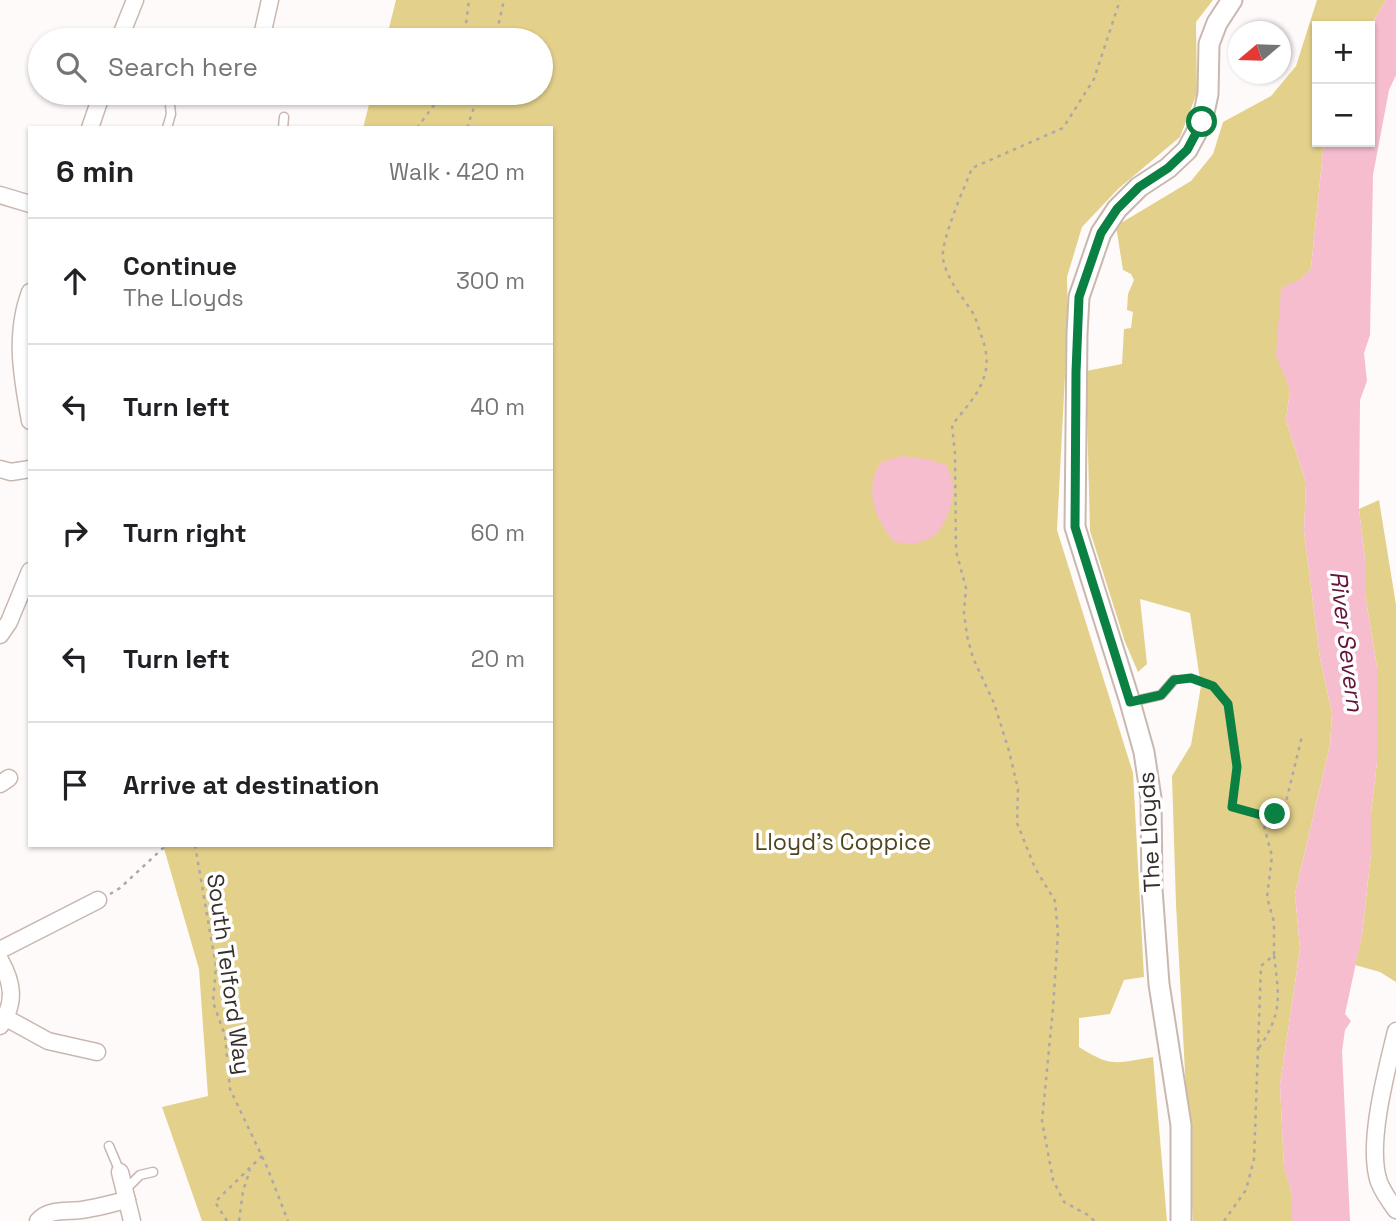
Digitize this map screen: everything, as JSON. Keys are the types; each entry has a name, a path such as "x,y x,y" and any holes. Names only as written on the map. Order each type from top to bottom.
{"street":[{"path":"124,28 135,0"},
{"name":"The Lloyds","path":"1181,1221 1181,1125 1159,984 1152,889 1151,798 1144,752 1075,527 1079,297 1101,233 1117,209 1139,187 1168,168 1187,150 1198,131 1208,93 1209,44 1217,23 1232,0"},
{"path":"264,28 269,3"},
{"path":"91,126 98,105"},
{"path":"0,195 28,203"},
{"path":"28,300 19,338 28,401"},
{"path":"0,469 11,472 28,469"},
{"path":"0,635 9,622 28,576"},
{"path":"0,950 99,900"},
{"path":"0,960 12,987 11,1006 3,1022 48,1041 97,1052"},
{"path":"1396,1031 1375,1148 1379,1181 1396,1210"},
{"path":"120,1172 132,1221"},
{"path":"38,1221 41,1217 55,1212 84,1210 126,1195"}],"lane":[{"path":"168,126 170,105"},
{"path":"283,126 284,117"},
{"path":"1130,702 1161,695 1174,680"},
{"path":"109,1146 120,1172"},
{"path":"126,1195 140,1175 153,1172"}],"path":[{"path":"466,28 469,0"},
{"path":"498,28 504,0"},
{"path":"1094,1221 1064,1202 1053,1180 1042,1121 1058,933 1055,901 1035,868 1017,823 1018,789 1009,751 994,703 973,658 967,636 964,612 966,588 957,551 952,425 975,397 987,369 988,353 973,312 957,293 943,258 957,205 972,167 1063,128 1094,79 1120,0"},
{"path":"418,126 434,105"},
{"path":"468,126 475,105"},
{"path":"1174,680 1191,678 1213,686 1228,704 1237,767 1232,807 1261,815 1275,814 1285,806 1302,736"},
{"path":"1258,1050 1271,1030 1279,1004 1274,922 1267,897 1272,856 1261,815"},
{"path":"99,900 120,888 166,847"},
{"name":"South Telford Way","path":"195,847 216,967 213,1002 225,1036 230,1089 288,1221"},
{"path":"1224,1221 1246,1190 1254,1159 1261,966 1274,955"},
{"path":"227,1221 215,1202 261,1156"},
{"path":"239,1221 243,1191 251,1166"}],"green space":[{"name":"Lloyd's Coppice","path":"396,0 1213,0 1196,22 1197,93 1180,137 1118,189 1082,227 1067,277 1068,317 1057,530 1133,773 1144,977 1124,980 1110,1014 1079,1018 1079,1047 1099,1058 1114,1062 1153,1057 1167,1221 202,1221 162,1107 208,1096 199,969 164,847 553,847 553,126 364,126 369,105 553,105 553,28 389,28"},
{"path":"1317,0 1386,0 1374,21 1312,21 1312,147 1323,147 1311,268 1302,278 1277,355 1290,390 1286,420 1306,483 1304,531 1320,658 1332,713 1330,745 1295,894 1300,949 1280,1085 1284,1167 1292,1194 1292,1221 1193,1221 1172,776 1191,745 1201,686 1190,613 1140,599 1147,664 1138,672 1125,642 1090,531 1086,371 1122,364 1124,329 1131,328 1133,312 1127,310 1128,294 1134,280 1131,274 1123,270 1116,226 1191,181 1213,154 1223,122 1271,96 1281,84 1291,84 1291,72 1296,66"},
{"path":"1379,500 1396,605 1396,982 1380,972 1355,965 1362,935 1371,853 1371,813 1377,762 1377,667 1365,594 1365,559 1359,509"}],"water":[{"name":"River Severn","path":"1386,0 1396,0 1396,75 1389,90 1373,175 1370,335 1364,353 1367,381 1360,400 1359,509 1365,559 1365,594 1377,667 1377,762 1362,935 1345,1014 1351,1021 1345,1030 1342,1051 1350,1221 1292,1221 1292,1194 1284,1168 1280,1085 1300,949 1295,894 1330,745 1332,713 1320,658 1304,531 1306,483 1286,420 1290,390 1276,355 1281,288 1302,278 1311,268 1323,147 1375,147 1374,21"},
{"path":"902,456 945,464 952,479 953,494 946,519 932,537 918,543 894,542 881,524 874,504 873,483 881,462"}],"route":[{"path":"1202,122 1187,150 1168,168 1139,187 1117,209 1101,233 1088,265 1079,297 1077,334 1075,527 1130,702 1161,695 1174,680 1191,678 1213,686 1228,704 1237,767 1232,807 1261,815 1275,814"}]}
